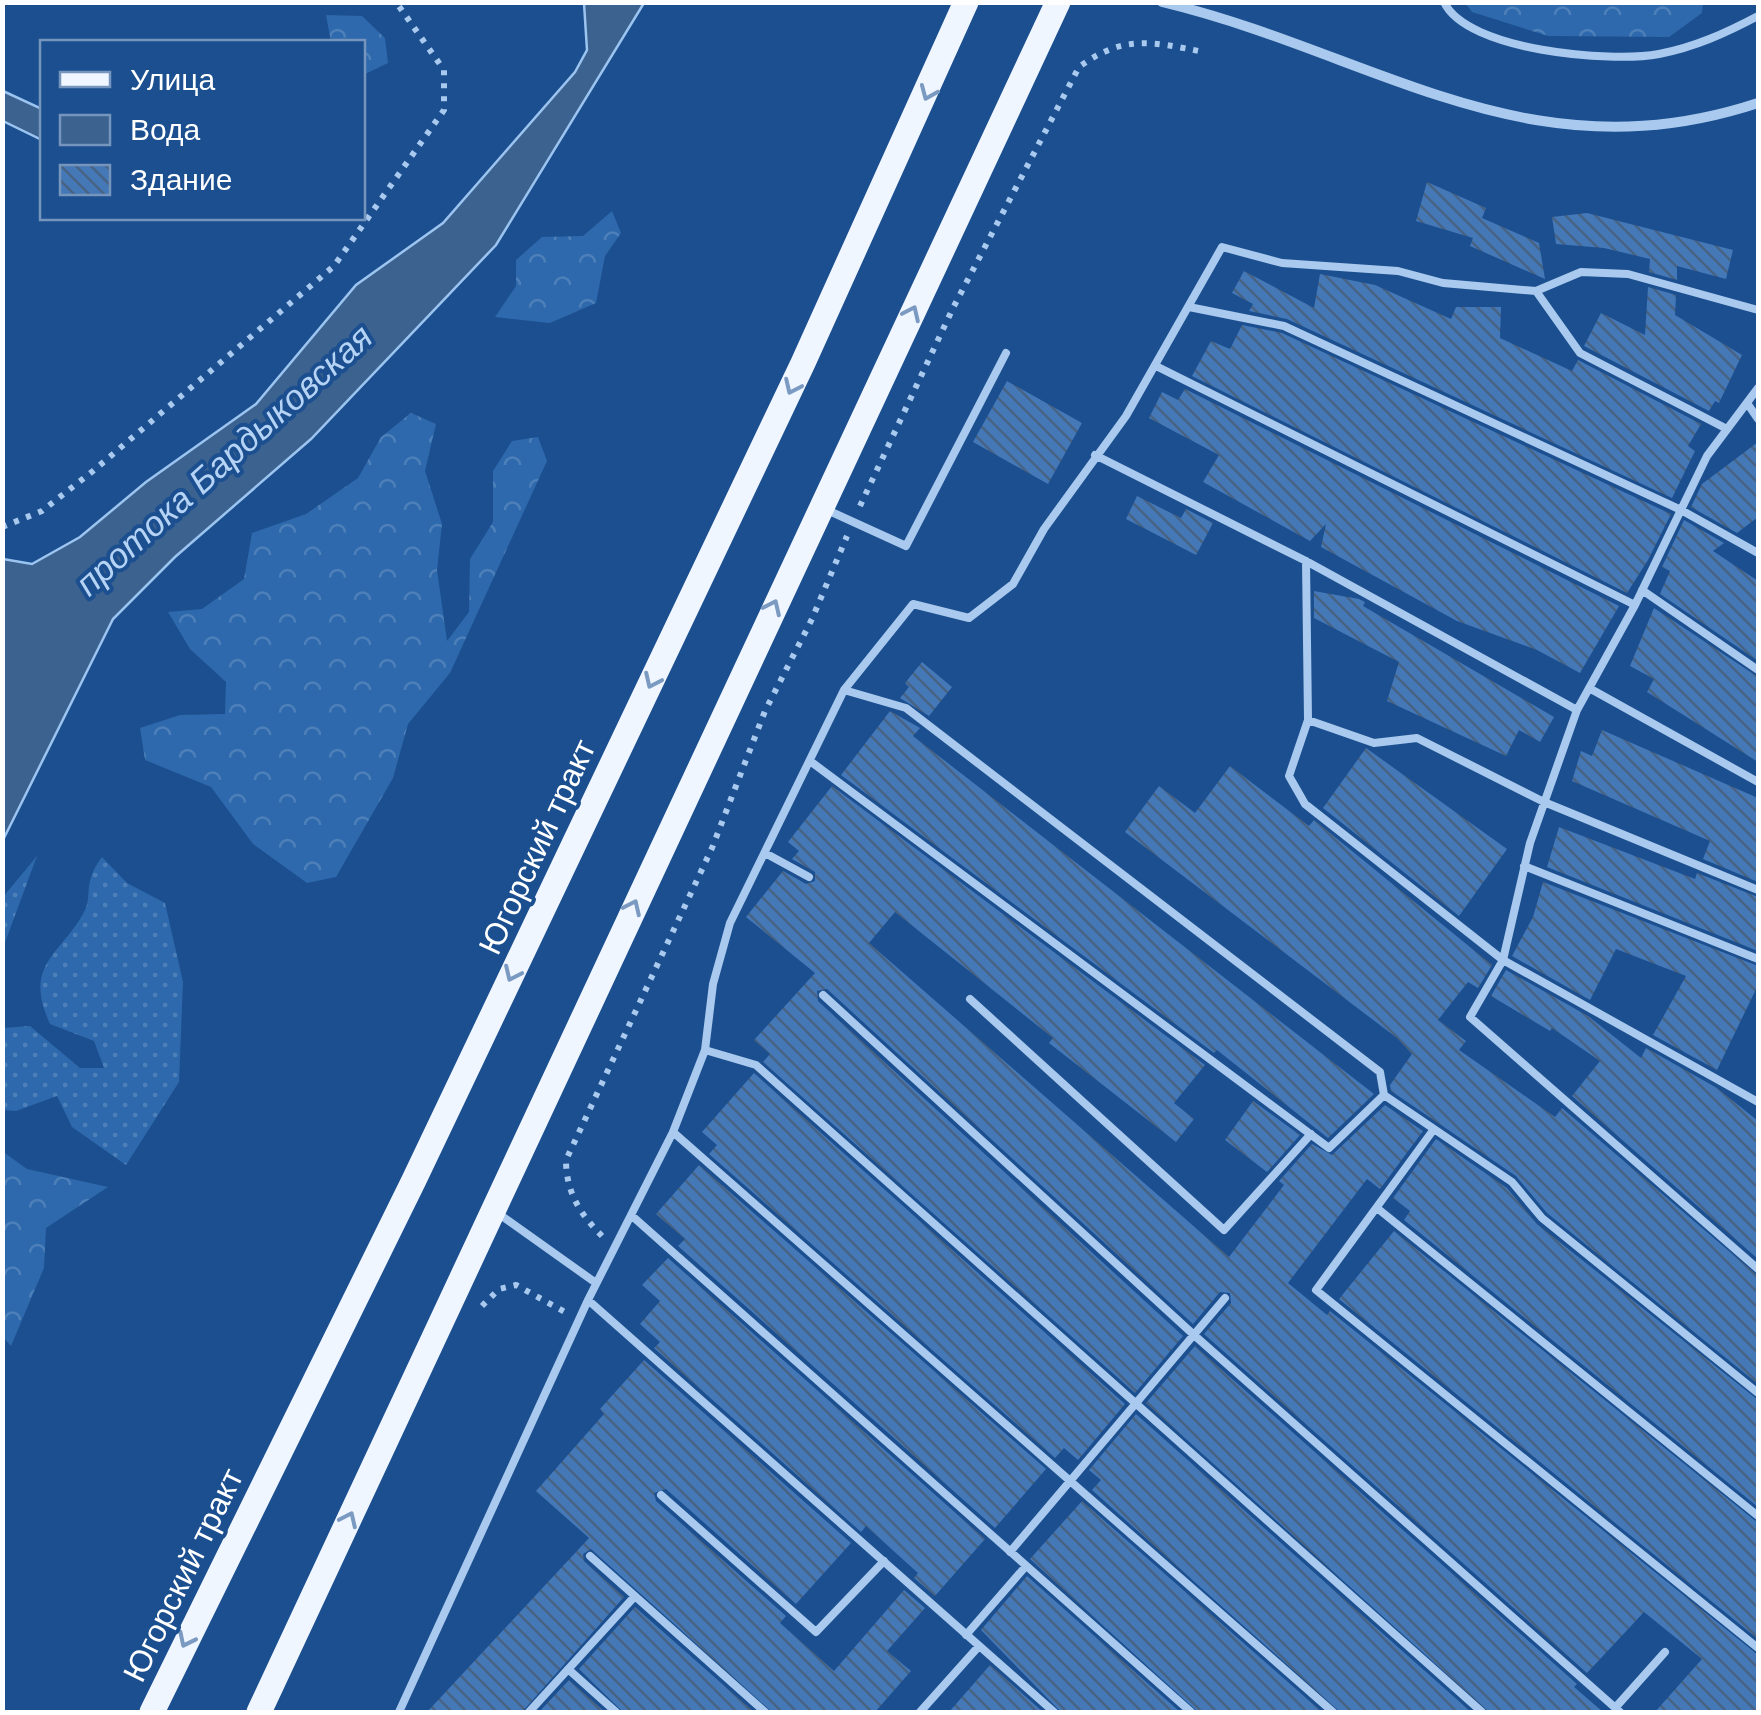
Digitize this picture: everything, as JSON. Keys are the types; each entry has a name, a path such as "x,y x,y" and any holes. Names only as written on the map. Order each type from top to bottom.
{"main road":[{"name":"Югорский тракт","path":"152,1712 414,1180 744,488 924,103 966,2"},
{"path":"259,1712 1058,2"}],"street":[{"path":"1162,2 1431,97 1529,122 1608,128 1714,118 1758,102"}],"lane":[{"path":"1444,2 1478,34 1537,51 1655,55 1716,38 1758,16"},
{"path":"399,1712 578,1321 673,1132 706,1050 713,984 730,923 844,690 913,604 970,618 1013,584 1044,529 1126,416 1222,247 1282,264 1398,270 1443,282 1536,290 1581,272 1628,274 1758,310"},
{"path":"1536,290 1580,353 1728,429"},
{"path":"1189,307 1284,326 1681,510 1758,553"},
{"path":"820,507 906,546 1006,353"},
{"path":"1156,366 1635,605"},
{"path":"1758,388 1707,456 1635,605 1576,710 1524,866 1503,960 1470,1017 1758,1269"},
{"path":"1747,402 1758,419"},
{"path":"1096,454 1306,561 1576,710"},
{"path":"1306,561 1308,720 1289,776 1305,804 1503,960 1758,1102"},
{"path":"1642,590 1758,670"},
{"path":"1588,688 1758,782"},
{"path":"844,690 906,708 1380,1072 1384,1095 1512,1182 1542,1218 1758,1393"},
{"path":"1308,720 1374,743 1416,738 1544,802 1758,890"},
{"path":"810,761 1330,1148 1384,1095"},
{"path":"765,853 809,878"},
{"path":"1524,866 1758,959"},
{"path":"823,995 1194,1335 1617,1710 1665,1652"},
{"path":"970,999 1224,1230 1311,1134"},
{"path":"706,1050 756,1065 1482,1712"},
{"path":"1434,1129 1316,1290 1758,1648"},
{"path":"673,1132 1333,1712"},
{"path":"1377,1208 1758,1516"},
{"path":"492,1209 596,1283"},
{"path":"631,1215 1191,1712"},
{"path":"1010,1552 1225,1298"},
{"path":"588,1300 1054,1712"},
{"path":"661,1495 816,1632 884,1562"},
{"path":"590,1556 765,1712"},
{"path":"966,1634 1026,1566"},
{"path":"529,1712 635,1596"},
{"path":"920,1712 979,1646"},
{"path":"568,1670 616,1712"}],"path":[{"path":"2,526 42,511 334,266 444,110 444,70 396,2"},
{"path":"614,1248 575,1203 566,1180 566,1160 712,848 764,711 812,620 953,308 1079,68 1099,53 1128,42 1204,52"},
{"path":"474,1321 499,1289 516,1285 578,1321"}],"green space":[{"path":"1465,3 1703,3 1702,13 1669,37 1548,36 1472,12"},
{"path":"326,15 362,16 385,38 388,63 365,74 365,40 331,40"},
{"path":"612,211 621,233 605,256 596,303 550,323 495,317 516,286 516,260 542,237 583,236"},
{"path":"411,413 436,424 425,471 442,524 437,570 447,641 469,612 470,559 493,522 493,471 512,441 538,437 547,461 450,673 408,724 393,778 336,877 307,883 253,844 211,787 145,760 140,728 180,715 225,714 226,682 190,649 168,612 202,609 244,579 252,533 306,514 358,478 381,437"},
{"path":"37,856 4,945 3,948 3,897"},
{"path":"102,857 127,883 165,903 183,982 179,1082 126,1165 72,1127 57,1096 16,1111 3,1110 3,1028 30,1026 80,1068 104,1068 94,1041 50,1024 40,988 47,963 86,908 92,875"},
{"path":"2,1151 27,1169 108,1187 46,1228 44,1268 11,1346 2,1336"}],"water":[{"name":"протока Бардыковская","path":"584,3 644,3 496,245 311,439 175,557 113,619 3,840 3,559 32,564 80,537 146,482 256,404 356,285 443,223 575,72 587,50"},
{"path":"3,91 40,108 40,139 3,121"}],"building":[{"path":"1427,182 1486,208 1482,218 1539,243 1545,279 1470,246 1473,238 1416,221"},
{"path":"1587,213 1733,250 1726,279 1677,266 1677,280 1649,272 1650,259 1604,248 1556,244 1552,217"},
{"path":"1244,271 1314,308 1320,274 1375,285 1451,319 1456,307 1501,307 1500,338 1572,371 1578,360 1701,424 1688,446 1695,451 1672,498 1287,319 1249,311 1253,304 1232,293"},
{"path":"1648,287 1676,295 1675,315 1742,355 1719,403 1715,401 1709,411 1584,346 1601,313 1645,335"},
{"path":"1242,325 1282,333 1671,514 1648,560 1627,593 1192,376 1211,341 1230,349"},
{"path":"1007,381 1082,423 1048,484 973,442"},
{"path":"1185,389 1619,606 1580,673 1537,650 1457,621 1321,547 1326,524 1310,541 1203,482 1219,455 1149,418 1162,392 1178,400"},
{"path":"1758,442 1758,517 1737,533 1691,507 1702,484"},
{"path":"1137,496 1181,518 1186,509 1213,523 1196,555 1126,519"},
{"path":"1684,520 1724,543 1713,551 1758,581 1758,661 1660,594 1670,571 1662,567"},
{"path":"1314,591 1365,602 1363,606 1554,717 1540,742 1519,730 1506,756 1387,701 1399,662 1314,618"},
{"path":"1654,608 1758,677 1758,762 1647,692 1654,679 1630,666"},
{"path":"922,662 952,687 929,716 900,698 909,687 905,683"},
{"path":"890,711 920,728 913,736 1374,1094 1328,1138 1217,1050 1214,1053 841,775"},
{"path":"1602,730 1758,798 1758,882 1703,859 1710,841 1572,781 1581,751 1592,756"},
{"path":"1366,748 1507,849 1459,916 1323,808"},
{"path":"1230,766 1309,826 1314,820 1492,965 1478,988 1468,982 1438,1020 1466,1041 1459,1050 1555,1117 1562,1108 1758,1276 1758,1384 1547,1213 1516,1176 1391,1091 1390,1085 1412,1054 1397,1038 1125,832 1159,786 1195,813"},
{"path":"832,786 1205,1065 1174,1103 1194,1119 1176,1142 1049,1043 1053,1038 895,912 869,943 1229,1257 1284,1185 1279,1181 1312,1144 1332,1155 1385,1105 1423,1131 1380,1189 1367,1179 1288,1283 1327,1315 1330,1311 1758,1655 1758,1712 1655,1712 1702,1659 1644,1612 1587,1673 1204,1334 1231,1303 1230,1293 1220,1292 1193,1324 827,989 817,991 818,1001 1183,1336 1135,1393 763,1062 770,1054 754,1040 815,973 746,917 783,871 806,884 815,881 815,872 792,859 799,851 788,842"},
{"path":"1559,827 1695,879 1697,873 1758,897 1758,951 1547,867"},
{"path":"1543,882 1758,966 1758,985 1717,1070 1653,1035 1686,976 1616,949 1590,1000 1512,956 1533,917"},
{"path":"1506,970 1588,1016 1641,1058 1646,1048 1717,1088 1758,1121 1758,1259 1572,1096 1600,1061 1552,1028 1550,1031 1491,996"},
{"path":"754,1073 1125,1404 1078,1460 1064,1448 1055,1458 709,1154 717,1145 702,1132"},
{"path":"1253,1101 1300,1135 1267,1172 1225,1140"},
{"path":"1436,1139 1507,1188 1537,1224 1758,1400 1758,1507 1404,1220 1410,1211 1393,1198"},
{"path":"699,1165 1046,1469 995,1528 678,1246 685,1239 656,1214"},
{"path":"1394,1231 1758,1523 1758,1639 1339,1299"},
{"path":"668,1258 985,1539 935,1596 914,1578 918,1573 866,1526 861,1532 654,1348 660,1342 640,1324 660,1301 642,1285"},
{"path":"1195,1346 1577,1684 1574,1687 1603,1712 1489,1712 1146,1403"},
{"path":"644,1360 851,1543 796,1604 666,1489 654,1493 656,1501 786,1616 780,1623 834,1671 904,1590 925,1608 887,1651 911,1671 875,1712 772,1712 591,1549 583,1554 584,1561 624,1597 522,1712 427,1712 589,1538 536,1491 604,1414 600,1409"},
{"path":"1136,1414 1471,1712 1340,1712 1092,1490 1101,1480 1089,1470"},
{"path":"1082,1501 1322,1712 1198,1712 1030,1559"},
{"path":"1027,1576 1180,1712 1061,1712 981,1630"},
{"path":"635,1607 754,1712 623,1712 579,1669"},
{"path":"990,1665 1043,1712 949,1712"},
{"path":"569,1680 605,1712 539,1712"}]}
